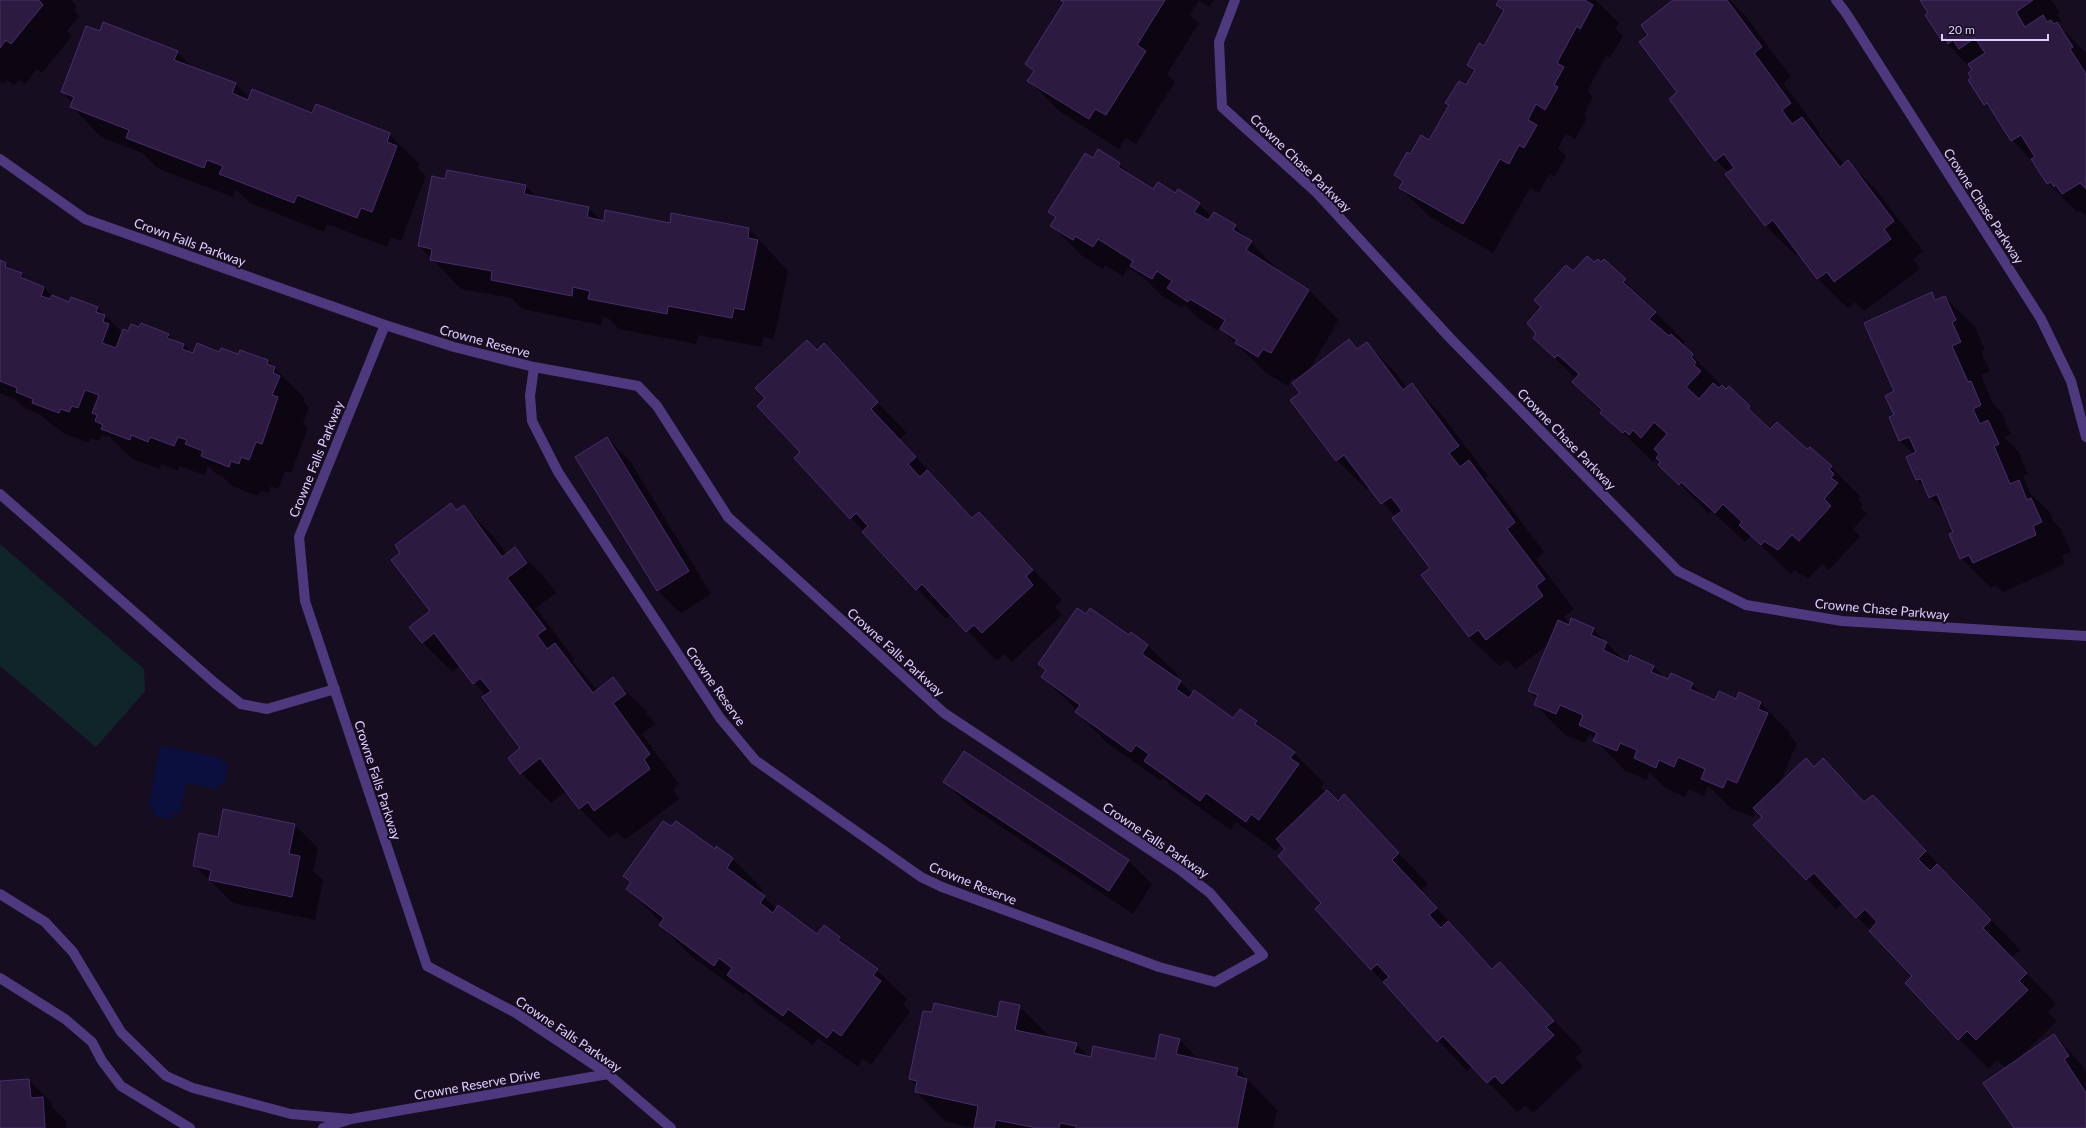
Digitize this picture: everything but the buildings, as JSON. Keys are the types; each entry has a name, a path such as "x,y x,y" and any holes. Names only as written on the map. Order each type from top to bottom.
{"street":[{"name":"Crowne Chase Parkway","path":"1235,0 1219,42 1222,107 1317,193 1450,338 1678,571 1746,605 1842,621 2086,636"},
{"name":"Crowne Chase Parkway","path":"1836,0 1846,13 2041,319 2071,381 2086,437"},
{"name":"Crown Falls Parkway","path":"0,159 85,219 385,325"},
{"name":"Crowne Reserve","path":"385,325 454,347 534,367 530,396 532,421 558,472 720,718 755,760 921,877 942,887 1159,966 1215,982 1263,955"},
{"name":"Crowne Falls Parkway","path":"385,325 299,537 305,602 427,966 516,1013 608,1074 671,1128"},
{"name":"Crowne Falls Parkway","path":"534,367 638,386 657,406 728,517 944,713 1179,869 1210,893 1263,955"},
{"path":"0,494 216,684 241,704 267,709 334,690"},
{"name":"Crowne Reserve Drive","path":"0,894 45,922 72,952 122,1032 166,1076 193,1088 291,1114 351,1119"},
{"path":"0,978 66,1019 92,1042 102,1060 121,1086 190,1128"},
{"name":"Crowne Reserve Drive","path":"323,1128 351,1119 608,1074"}],"green space":[{"path":"0,544 144,669 145,691 96,747 0,666"}],"shaded area":[{"path":"160,746 223,758 222,763 228,764 224,784 219,783 218,789 186,783 180,814 173,813 172,819 153,816 154,809 148,808"}]}
